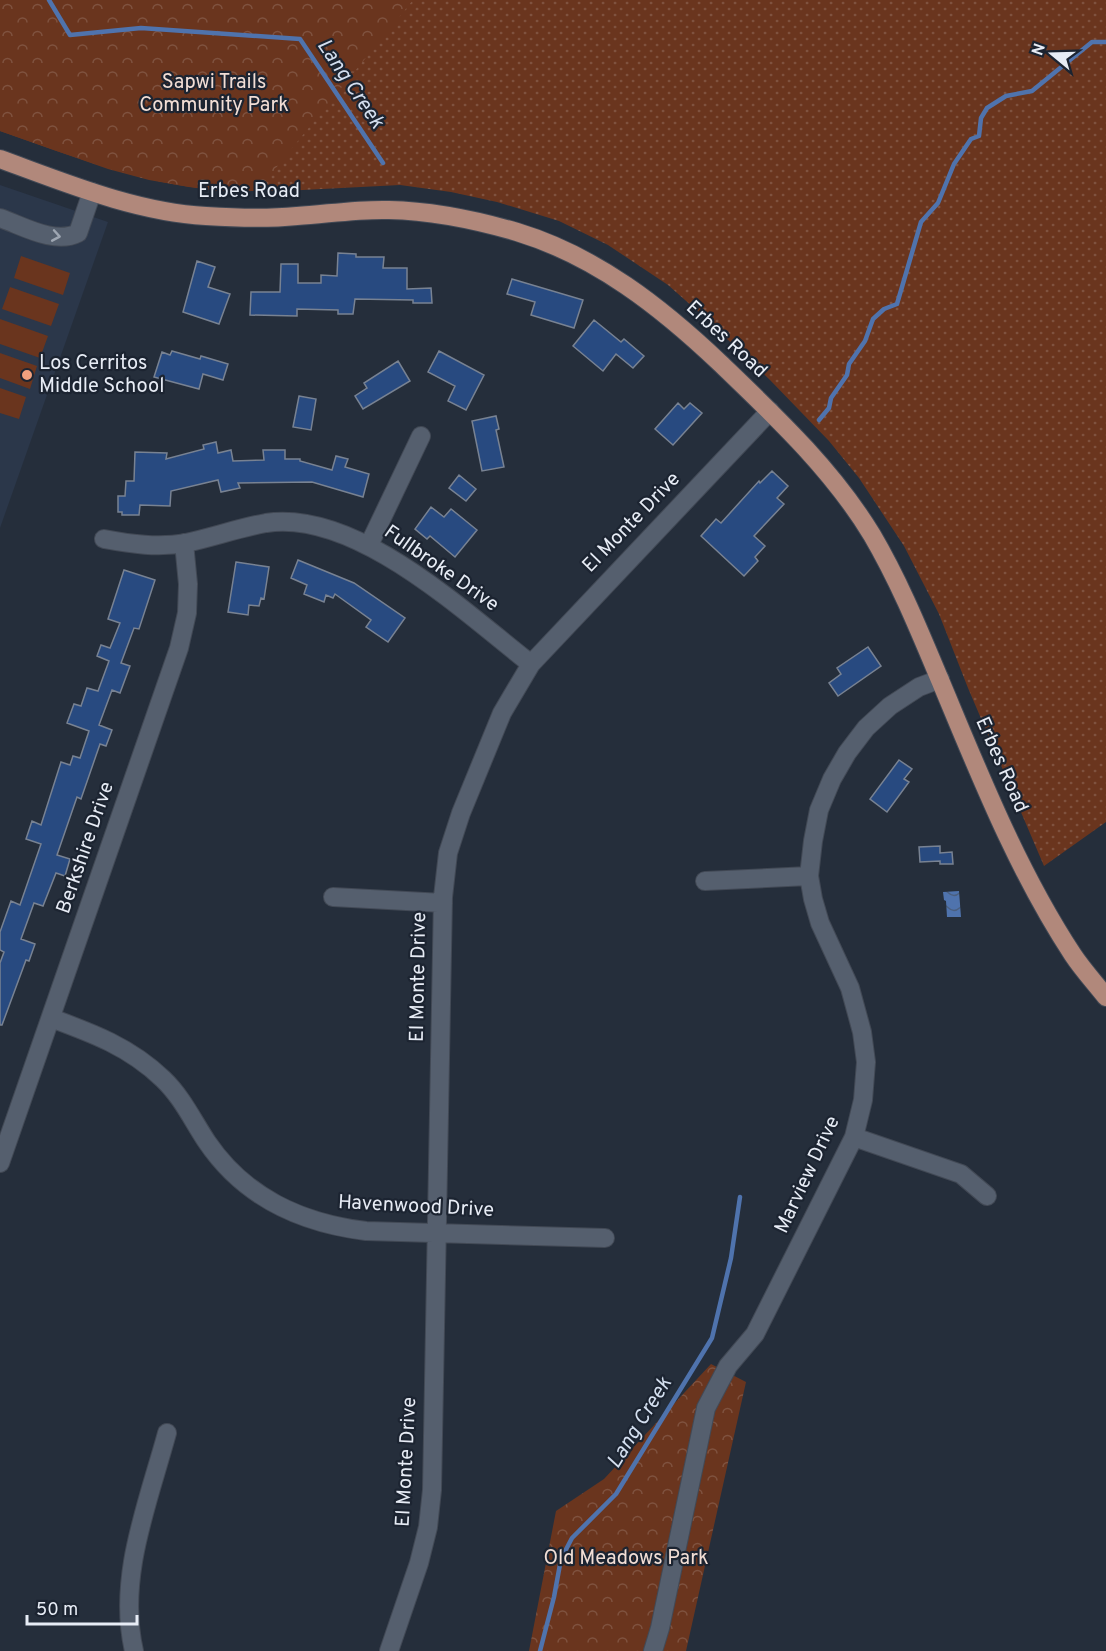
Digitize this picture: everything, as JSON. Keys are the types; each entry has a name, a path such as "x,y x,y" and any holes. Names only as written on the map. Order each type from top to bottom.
{"main road":[{"name":"Erbes Road","path":"0,159 92,192 153,208 202,216 294,217 387,210 469,220 522,234 554,246 584,260 645,297 685,330 770,411 828,474 870,533 909,603 996,811 1031,882 1074,957 1106,997"}],"street":[{"path":"0,218 52,237 69,238 78,233 92,192"},
{"name":"El Monte Drive","path":"389,1651 419,1563 428,1527 432,1490 443,903 448,853 461,813 502,713 531,664 770,411"},
{"path":"369,545 421,436"},
{"name":"Fullbroke Drive","path":"104,539 153,546 184,543 267,523 323,528 369,545 401,564 531,664"},
{"name":"Berkshire Drive","path":"0,1163 179,648 187,613 188,584 184,543"},
{"name":"Marview Drive","path":"653,1651 660,1628 706,1408 728,1366 755,1334 854,1137 863,1100 866,1062 862,1032 850,988 820,923 809,876 819,810 846,753 866,728 890,706 919,687 940,679"},
{"path":"705,881 809,876"},
{"path":"333,897 443,903"},
{"name":"Havenwood Drive","path":"51,1018 104,1038 147,1064 180,1098 208,1144 226,1166 251,1189 276,1206 306,1219 340,1228 366,1231 605,1238"},
{"path":"854,1137 961,1174 987,1196"},
{"path":"134,1651 128,1612 129,1586 134,1557 167,1433"}],"shaded area":[{"name":"Los Cerritos Middle School","path":"0,185 108,222 0,528"}],"green space":[{"path":"0,0 1106,0 1106,822 1044,866 939,614 904,546 859,478 829,441 770,380 668,285 608,245 559,221 497,202 451,192 400,185 283,191 219,191 189,187 149,180 108,169 0,131"},
{"name":"Sapwi Trails Community Park","path":"0,0 413,0 258,190 222,191 161,182 107,168 0,131"},
{"path":"21,256 70,273 63,295 14,278"},
{"path":"10,287 59,304 51,326 2,309"},
{"path":"0,319 48,336 40,358 0,344"},
{"path":"0,353 37,366 30,389 0,378"},
{"path":"0,388 26,397 19,419 0,413"},
{"name":"Old Meadows Park","path":"711,1364 746,1382 686,1651 529,1651 556,1511 604,1479"}],"water":[{"path":"959,891 961,917 947,917 943,892"}],"building":[{"path":"338,253 356,254 356,257 384,257 383,268 407,268 407,289 431,288 432,303 413,303 413,300 355,299 353,314 338,314 338,310 297,309 297,316 250,315 251,292 280,292 281,264 298,264 298,283 321,283 321,275 337,276"},
{"path":"197,261 215,267 208,287 230,294 219,324 183,312"},
{"path":"512,279 583,300 574,328 531,315 535,302 507,294"},
{"path":"594,320 621,342 624,339 644,356 633,368 616,354 603,371 573,346"},
{"path":"172,351 228,364 223,380 203,374 199,389 154,377 162,352 170,355"},
{"path":"439,351 484,375 466,410 448,401 455,386 428,372"},
{"path":"398,361 410,381 363,409 355,396 367,388 364,383"},
{"path":"299,396 316,399 311,430 293,427"},
{"path":"678,403 684,409 690,403 702,413 673,445 655,429"},
{"path":"496,416 499,429 496,430 504,467 482,471 472,421"},
{"path":"216,442 218,453 231,450 233,461 264,460 263,450 285,450 285,459 300,459 300,461 332,470 336,456 348,459 345,467 369,474 363,497 312,482 238,483 240,488 221,492 218,480 171,491 170,506 140,505 139,515 122,515 122,512 118,512 118,496 125,496 126,481 134,481 135,452 167,453 166,459 204,449 203,445"},
{"path":"772,471 788,486 777,498 784,504 754,536 765,546 755,557 758,561 744,576 701,536 716,519 721,523 759,481 760,483"},
{"path":"459,475 476,489 466,501 449,488"},
{"path":"431,507 444,517 451,509 477,530 455,557 430,536 427,539 415,529"},
{"path":"298,560 354,583 405,618 388,642 366,627 371,620 335,594 333,598 326,595 324,602 304,594 307,585 291,578"},
{"path":"236,562 269,567 264,599 261,598 259,606 249,605 248,615 228,612"},
{"path":"124,570 155,580 139,629 134,628 121,663 130,666 120,693 112,690 99,725 112,730 106,746 100,744 81,799 77,797 57,855 70,859 65,876 56,873 43,906 34,903 21,939 35,944 29,961 26,960 2,1025 0,1025 0,963 4,952 0,950 0,932 11,901 20,905 41,844 26,839 32,821 41,825 61,762 70,765 73,756 80,758 89,731 67,723 74,704 81,706 87,688 98,691 109,661 97,656 101,645 110,648 120,623 108,619"},
{"path":"868,647 881,666 838,696 829,683 841,674 837,668"},
{"path":"899,760 912,769 904,779 909,782 887,812 870,799"},
{"path":"940,846 940,853 952,852 953,864 940,864 940,861 920,862 919,847"}],"waterway":[{"name":"Lang Creek","path":"49,0 70,35 141,28 300,39 383,163"},
{"path":"819,420 829,408 831,398 847,375 849,364 865,341 873,319 884,309 897,304 921,222 938,203 954,164 971,139 979,136 981,118 987,108 1006,96 1032,91 1092,42 1106,42"},
{"name":"Lang Creek","path":"540,1651 561,1559 572,1538 616,1494 712,1338 731,1258 740,1197"}],"place":[{"name":"Los Cerritos Middle School","path":"27,375"}]}
